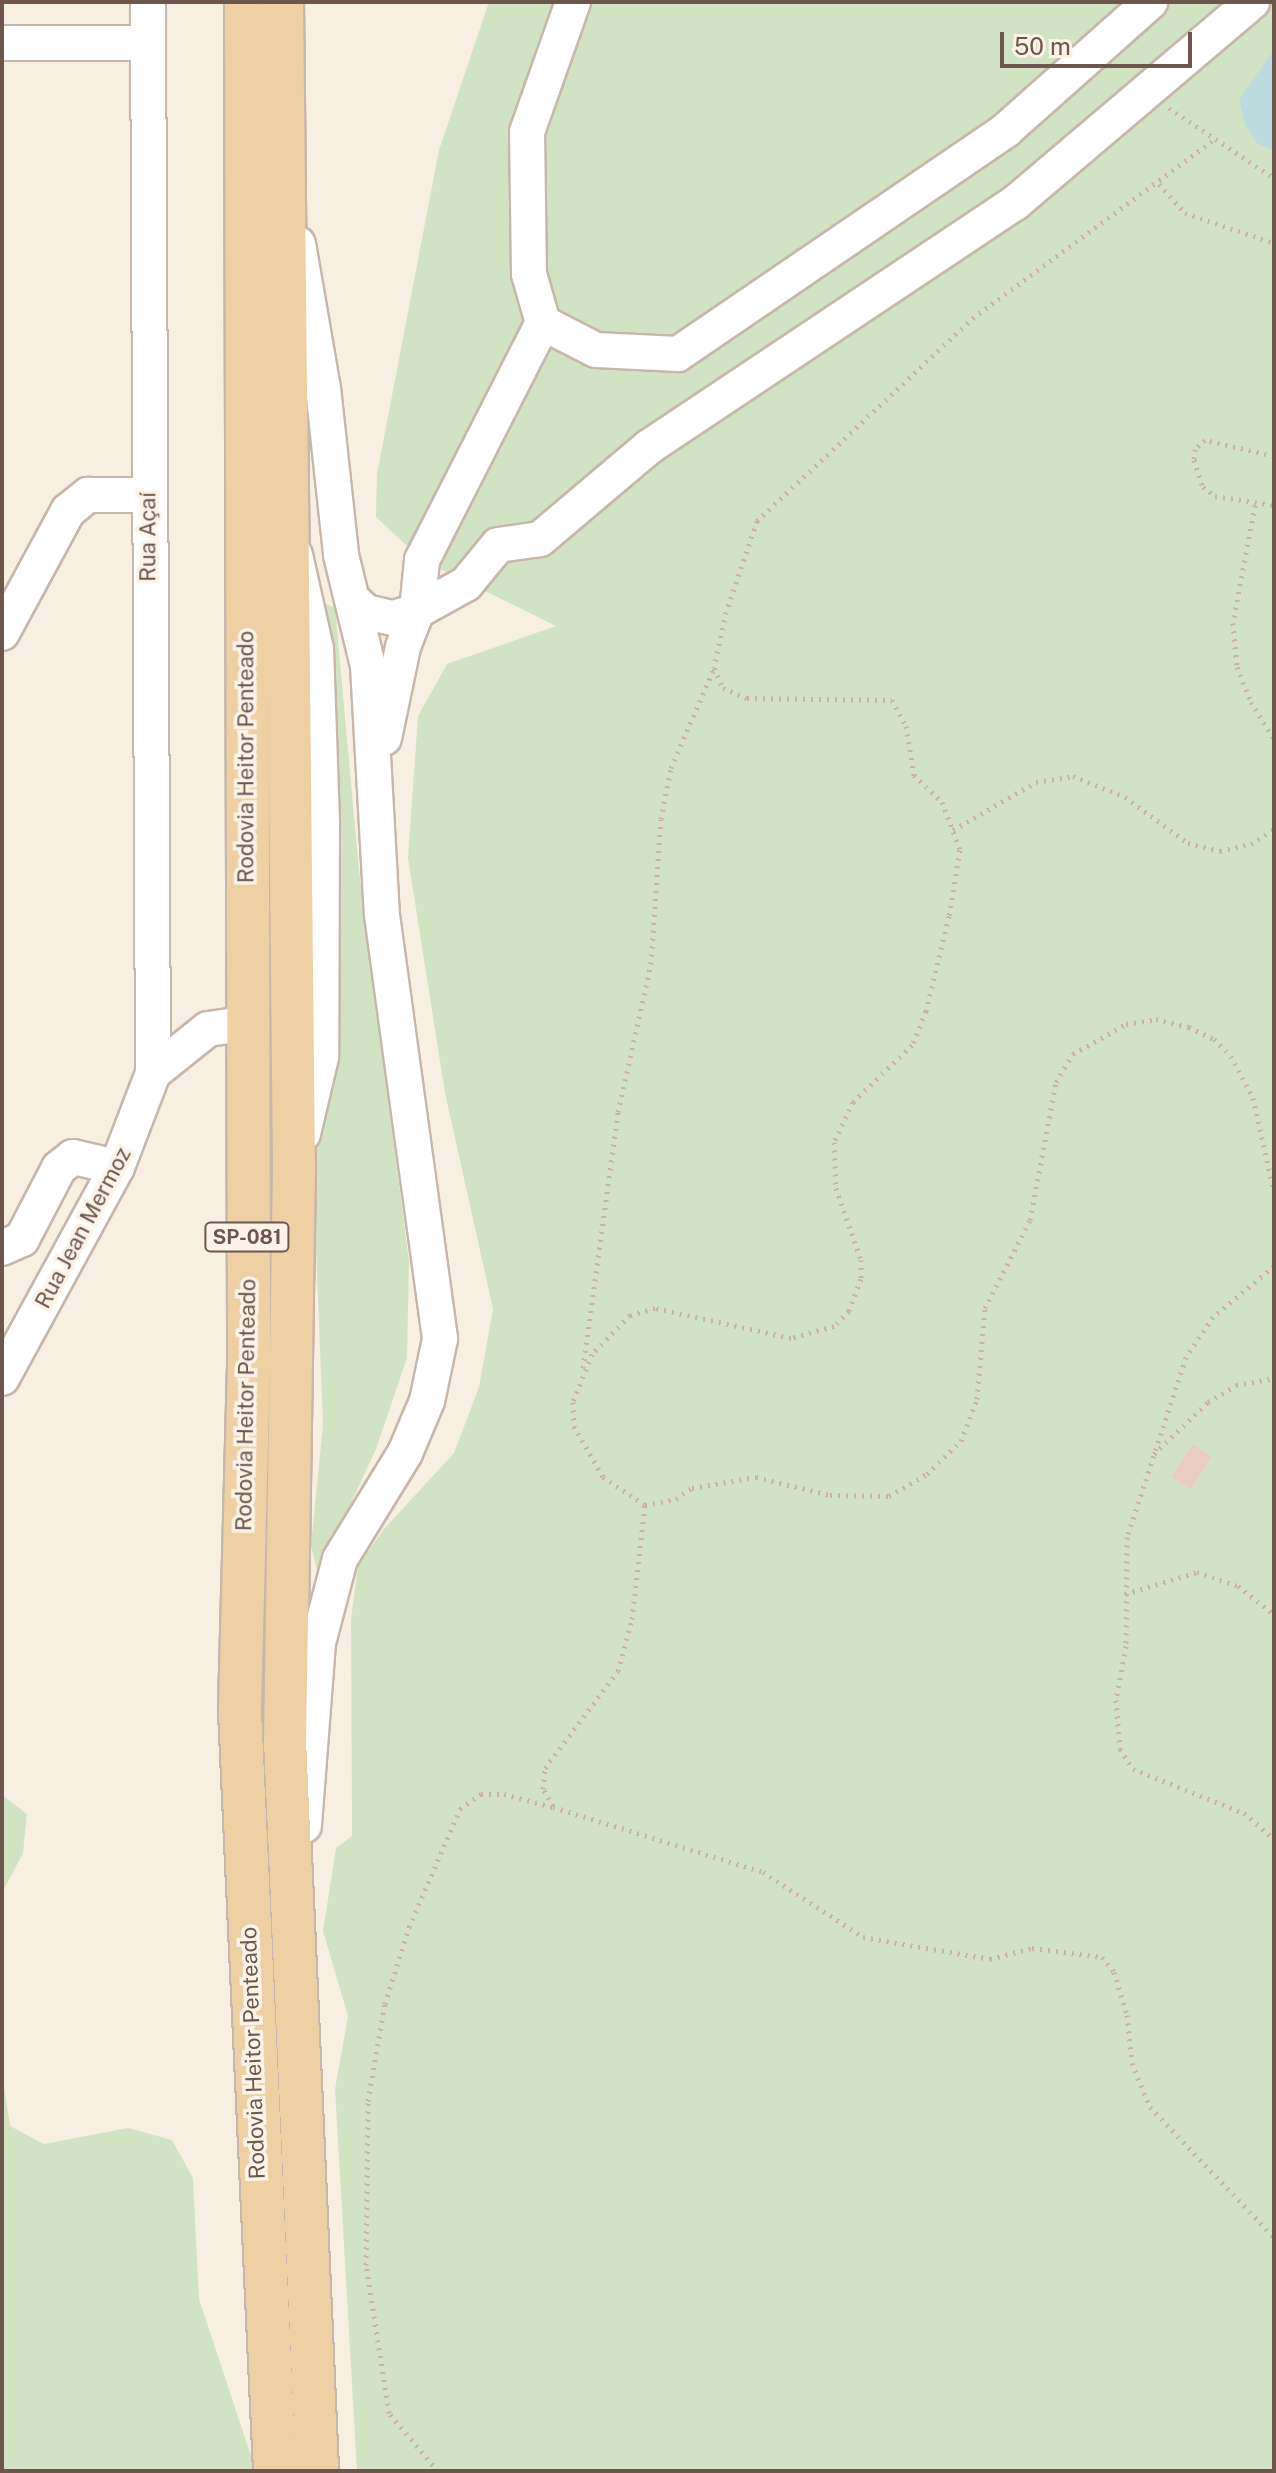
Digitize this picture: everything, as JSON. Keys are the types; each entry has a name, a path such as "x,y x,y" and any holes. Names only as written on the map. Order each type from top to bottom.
{"main road":[{"name":"Rodovia Heitor Penteado","path":"246,2 245,1024 249,1365 240,1711 275,2471"},
{"name":"Rodovia Heitor Penteado","path":"282,2 294,1169 285,1740 317,2471"}],"street":[{"name":"Rua Açaí","path":"148,2 153,1073"},
{"path":"375,777 403,647 417,611 422,560 543,323 529,274 527,132 573,2"},
{"path":"543,323 596,350 678,354 1006,130 1150,2"},
{"path":"352,599 366,612 393,618 417,611 466,584 498,545 540,539 649,447 1015,203 1252,2"},
{"path":"2,43 148,43"},
{"path":"284,161 323,388 341,555 368,666 382,915 440,1339 427,1401 405,1453 340,1559 318,1643 294,1969"},
{"path":"3,628 68,511 88,495 148,495"},
{"path":"153,1073 208,1029 245,1024"},
{"name":"Rua Jean Mermoz","path":"2,1378 117,1167 153,1073"},
{"path":"2,1248 22,1239 59,1168 73,1157 117,1167"}],"path":[{"path":"1146,91 1212,141 1274,178"},
{"path":"582,1377 618,1112 651,964 671,768 714,668 726,612 757,521 974,317 1159,184 1212,141"},
{"path":"1159,184 1185,213 1274,243"},
{"path":"1274,456 1205,440 1195,449 1203,487 1215,496 1255,505 1274,505"},
{"path":"1255,505 1233,623 1237,667 1251,702 1274,739"},
{"path":"714,668 723,688 747,698 892,700 906,726 914,775 942,802 960,850 926,1011 912,1045 853,1102 834,1142 836,1188 861,1260 861,1279 849,1311 834,1326 791,1338 655,1308 630,1315 605,1337 582,1377 573,1402 582,1447 603,1477 645,1505 676,1499 692,1488 756,1477 830,1495 889,1496 927,1474 961,1441 977,1399 985,1308 1030,1220 1040,1185 1056,1082 1073,1054 1099,1036 1156,1019 1214,1039 1247,1081 1274,1192"},
{"path":"953,830 1036,782 1073,776 1125,797 1188,843 1220,851 1251,844 1274,829"},
{"path":"1274,1266 1213,1317 1186,1357 1127,1537 1126,1646 1116,1700 1120,1749 1145,1778 1244,1813 1274,1839"},
{"path":"1153,1455 1217,1396 1236,1385 1274,1378"},
{"path":"553,1807 543,1789 545,1768 618,1671 632,1619 645,1505"},
{"path":"1125,1594 1197,1572 1238,1586 1274,1614"},
{"path":"438,2471 389,2413 366,2265 368,2101 385,2004 409,1927 460,1809 481,1794 504,1794 553,1807 763,1872 863,1937 990,1959 1032,1948 1102,1957 1114,1972 1127,2015 1132,2063 1150,2107 1274,2237"}],"green space":[{"path":"489,2 1274,2 1274,2471 357,2471 335,2089 348,2016 323,1931 336,1848 352,1836 351,1619 358,1566 383,1530 454,1453 479,1387 493,1309 445,1093 408,858 418,716 447,664 556,626 422,560 376,517 377,474 439,150"},
{"path":"322,602 335,608 359,870 409,1262 407,1358 376,1449 318,1575 311,1546 323,1424 313,1171 330,992"},
{"path":"2,1795 27,1814 23,1853 2,1893"},
{"path":"2,2073 10,2126 44,2144 128,2128 172,2140 193,2178 199,2299 256,2471 2,2471"}],"water":[{"path":"1274,50 1274,151 1258,144 1245,125 1239,99"}],"building":[{"path":"1193,1444 1212,1457 1190,1489 1171,1476"}]}
